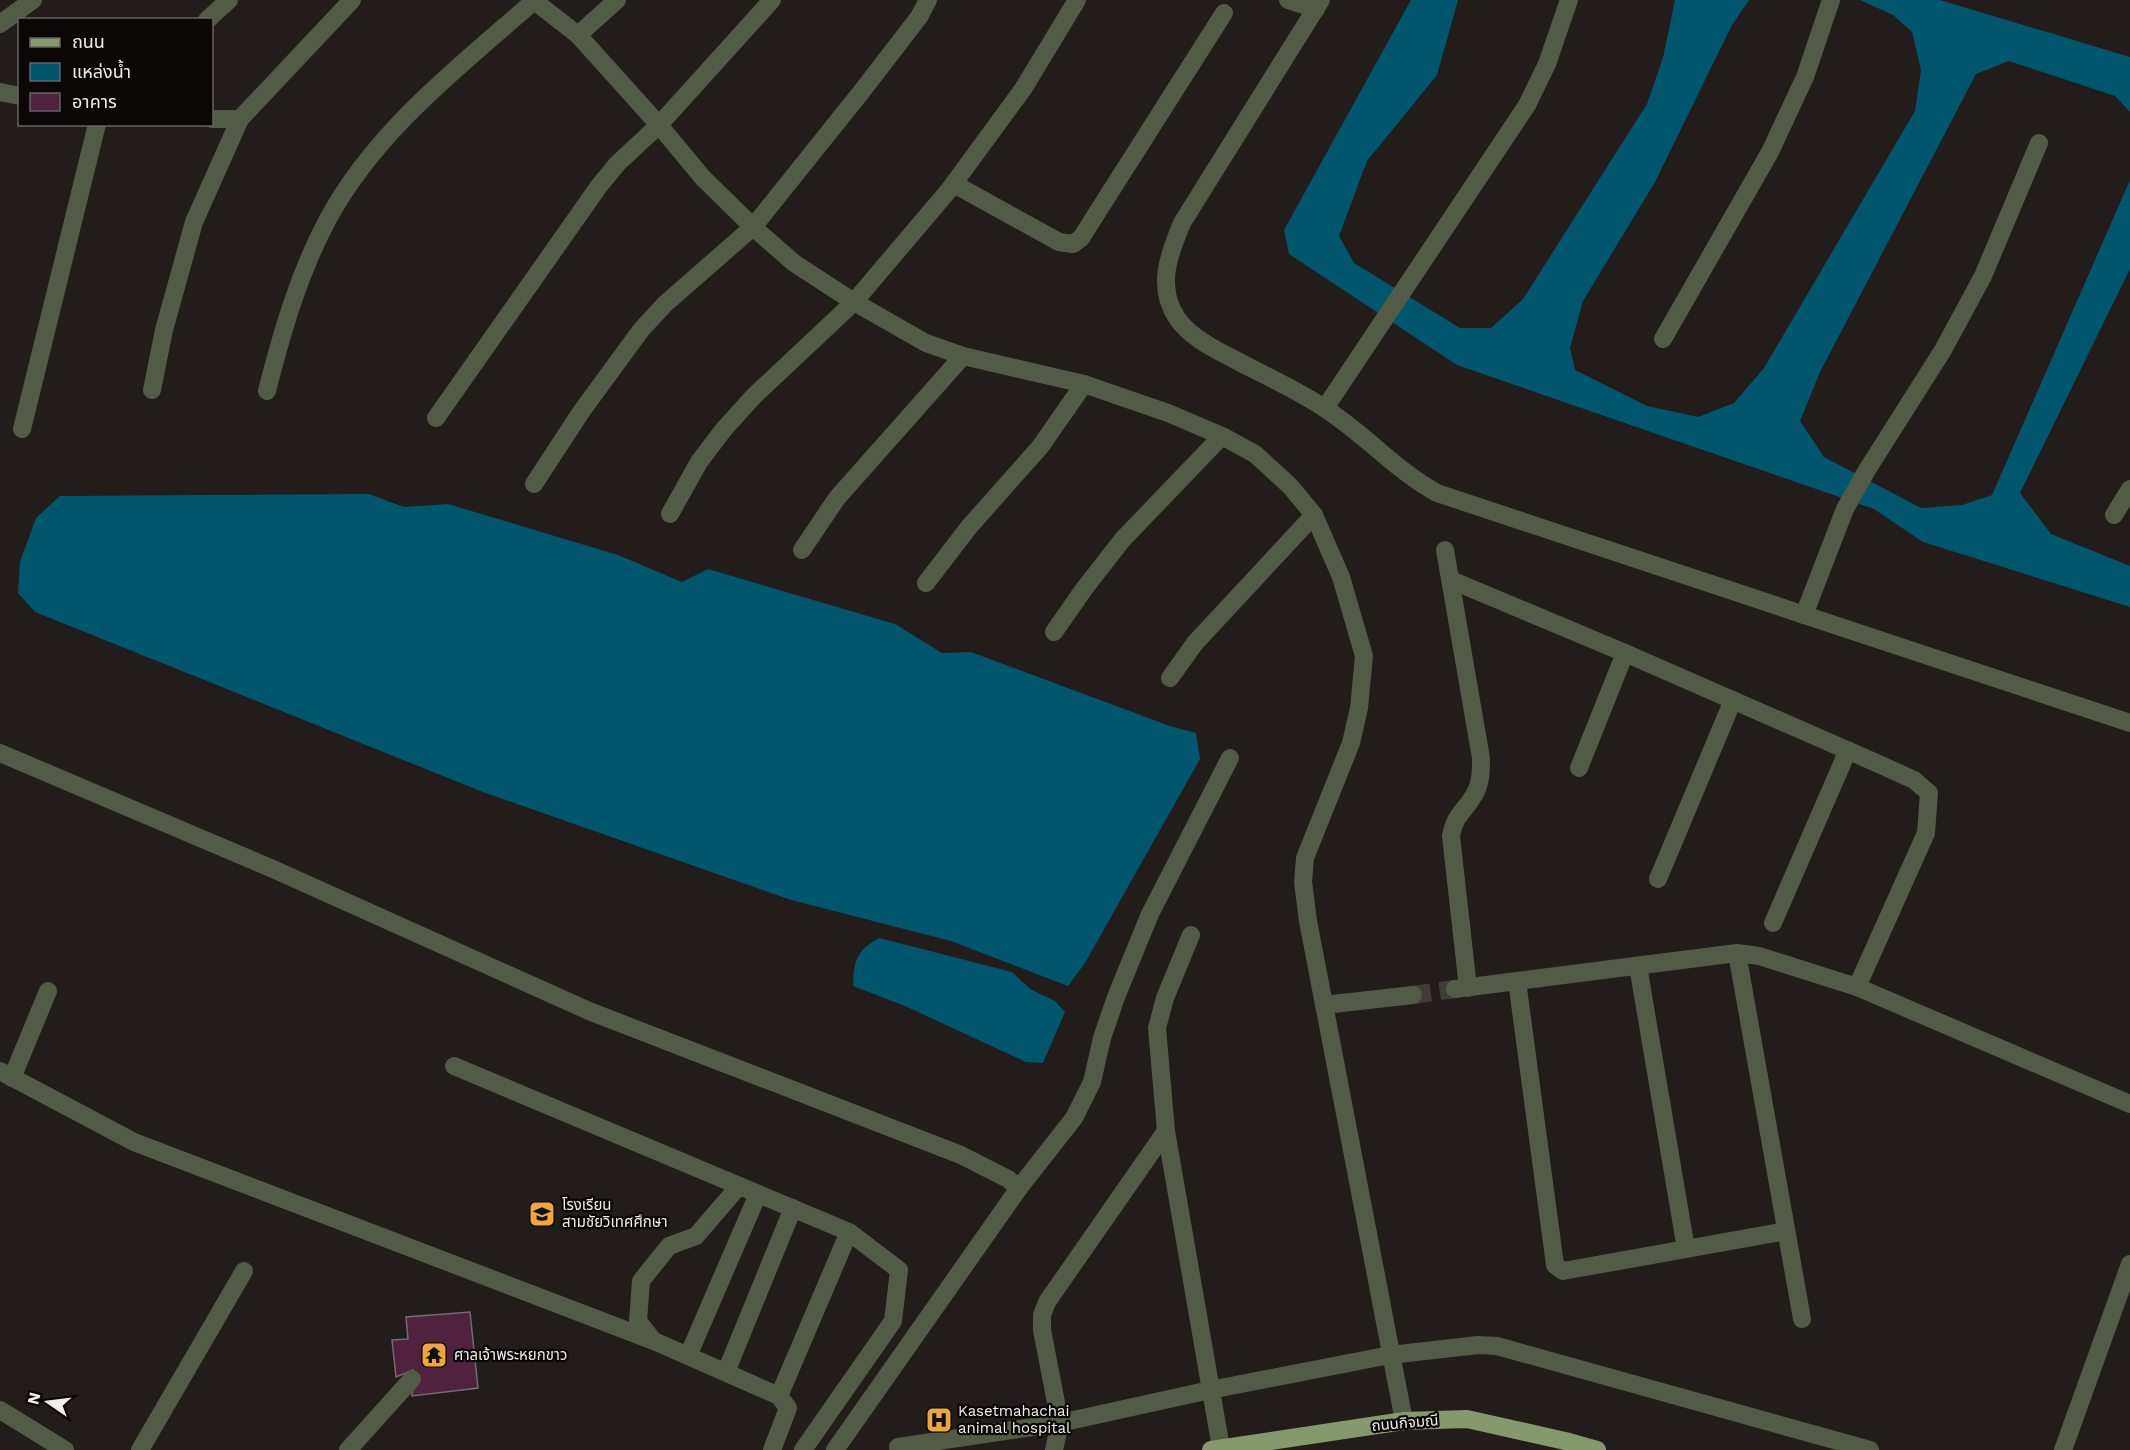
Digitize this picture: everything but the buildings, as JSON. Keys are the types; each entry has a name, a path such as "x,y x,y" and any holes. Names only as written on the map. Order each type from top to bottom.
{"main road":[{"name":"ถนนกิจมณี","path":"1216,1449 1404,1420 1467,1419 1565,1440 1597,1450"}],"street":[{"path":"0,24 21,11 33,0"},
{"path":"209,18 229,0"},
{"path":"152,390 164,330 194,222 240,119 352,0"},
{"path":"267,391 293,298 328,218 348,187 404,118 444,79 534,0 578,35 703,178 753,226 794,263 854,302 926,343 963,356 1084,384 1168,412 1222,436 1255,454 1290,486 1314,515 1341,577 1364,656 1359,708 1351,743 1305,858 1303,882 1308,921 1389,1355 1404,1420"},
{"path":"578,35 617,0"},
{"path":"436,418 618,162 659,125 772,0"},
{"path":"534,484 581,412 641,330 665,304 753,226 862,91 919,17 928,0"},
{"path":"670,514 699,462 724,429 754,396 854,302 954,184 1023,89 1077,0"},
{"path":"1288,0 1318,4 1182,223 1170,252 1165,278 1168,299 1177,319 1196,337 1325,408 1417,482 1437,493 2130,723"},
{"path":"1325,408 1527,105 1546,64 1569,0"},
{"path":"1663,339 1770,152 1805,77 1828,8"},
{"path":"954,184 1059,243 1073,244 1081,238 1224,13"},
{"path":"0,92 18,96"},
{"path":"213,119 240,119"},
{"path":"22,429 97,126"},
{"path":"1803,615 1845,509 1943,350 1983,276 2039,143"},
{"path":"802,550 837,498 963,356"},
{"path":"926,583 969,527 1040,447 1084,384"},
{"path":"1054,632 1084,589 1124,540 1222,436"},
{"path":"2114,515 2130,489"},
{"path":"1170,678 1195,643 1314,515"},
{"path":"1445,550 1481,758 1480,781 1474,796 1454,822 1451,836 1462,989 1737,953 1759,956 1857,987 2130,1104"},
{"path":"1450,580 1848,750 1914,780 1929,793 1926,833 1857,987"},
{"path":"1579,768 1625,653"},
{"path":"1658,879 1733,700"},
{"path":"1773,923 1848,750"},
{"path":"0,753 273,869 589,1011 961,1155 1008,1179 1019,1188"},
{"path":"835,1450 1019,1188 1074,1118 1092,1082 1102,1038 1116,997 1150,914 1230,758"},
{"path":"1191,935 1165,998 1157,1028 1166,1131 1210,1390 1216,1449"},
{"path":"1737,953 1802,1319"},
{"path":"1638,966 1686,1249"},
{"path":"1517,981 1554,1265 1563,1271 1786,1231"},
{"path":"48,992 6,1074 134,1142 654,1341 779,1396 788,1408 772,1450"},
{"path":"1324,1005 1413,995"},
{"path":"454,1066 849,1232 899,1270 893,1321 803,1450"},
{"path":"1054,1450 1060,1423 1042,1330 1042,1315 1047,1302 1166,1131"},
{"path":"654,1341 638,1321 641,1281 669,1246 696,1236 739,1186"},
{"path":"688,1356 758,1194"},
{"path":"726,1372 793,1208"},
{"path":"779,1396 849,1232"},
{"path":"2063,1450 2130,1264"},
{"path":"140,1450 244,1271"},
{"path":"898,1447 1060,1423 1210,1390 1389,1355 1497,1346 1870,1450"},
{"path":"348,1450 412,1379"},
{"path":"0,1410 65,1450"}],"water":[{"path":"1411,0 1458,0 1437,75 1367,161 1339,236 1354,263 1460,328 1491,328 1523,299 1647,104 1663,58 1675,0 1749,0 1732,25 1655,182 1583,301 1570,348 1575,370 1647,406 1698,417 1734,403 1764,368 1915,111 1921,70 1912,32 1893,15 1860,0 1940,0 2130,57 2130,112 2115,96 2009,61 1976,74 1820,372 1800,421 1824,457 1921,508 1962,505 1992,495 2130,180 2130,269 2020,493 2051,534 2130,566 2130,607 1923,542 1874,509 1457,365 1289,254 1284,230"},
{"path":"369,494 404,507 448,504 618,555 682,582 708,569 895,624 942,653 971,652 1170,726 1196,733 1200,759 1085,963 1068,986 951,941 791,900 483,792 35,612 18,593 20,562 36,518 60,496"},
{"path":"879,938 1012,972 1030,989 1055,1001 1065,1012 1043,1063 1026,1062 905,1006 853,986 854,969 858,957 865,947"}],"tunnel":[{"path":"1413,995 1455,989"}],"place":[{"name":"โรงเรียน สามชัยวิเทศศึกษา","path":"542,1214"},
{"name":"ศาลเจ้าพระหยกขาว","path":"434,1355"},
{"name":"Kasetmahachai animal hospital","path":"939,1420"}]}
